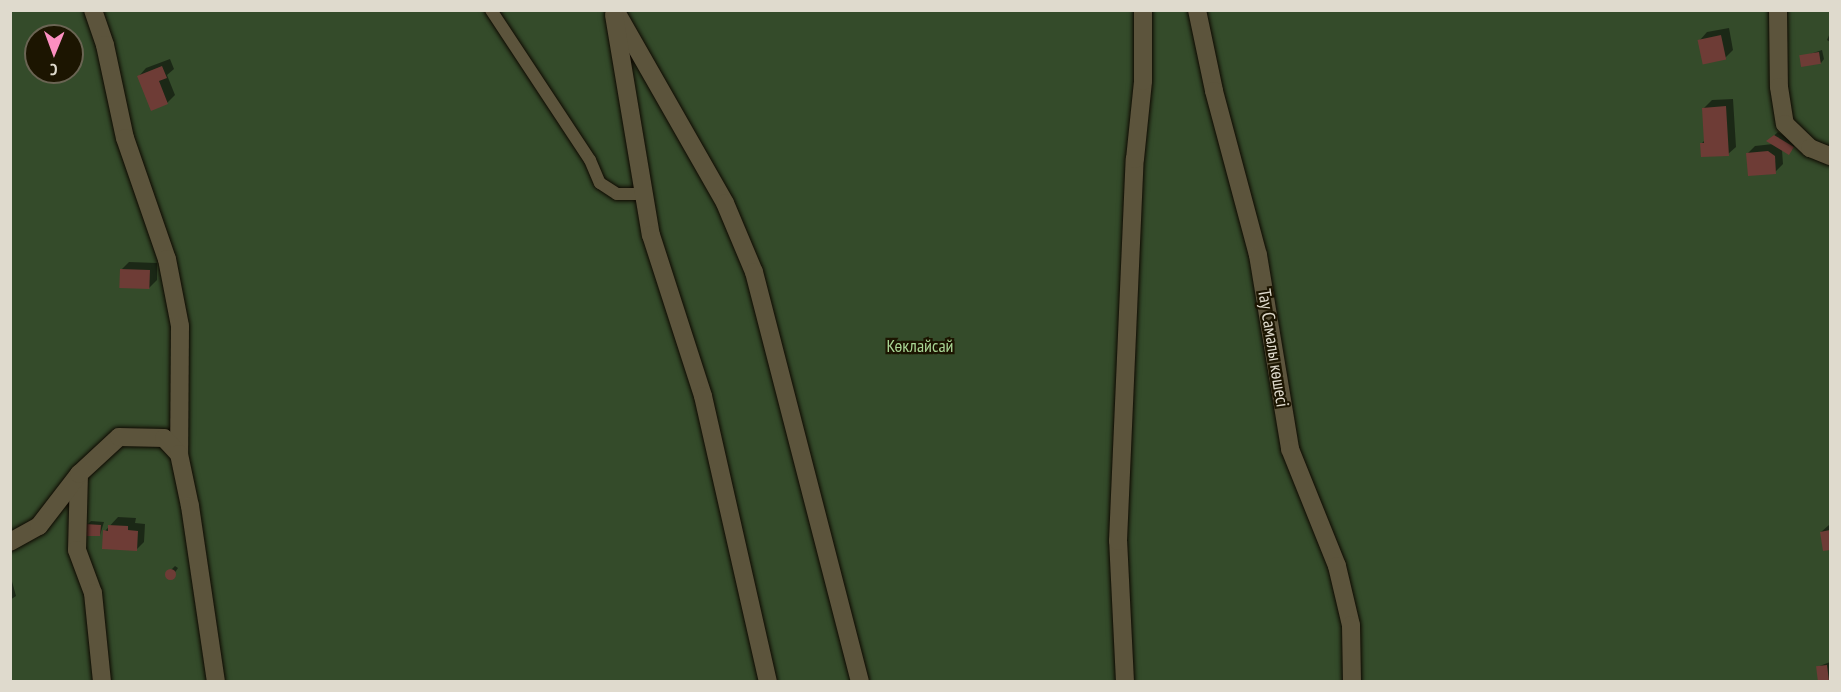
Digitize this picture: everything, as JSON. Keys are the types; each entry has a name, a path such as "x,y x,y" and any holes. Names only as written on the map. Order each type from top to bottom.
{"street":[{"path":"93,10 105,45 125,138 167,259 178,315 182,388 179,454 190,506 216,681"},
{"path":"614,10 651,235 703,396 768,681"},
{"path":"614,10 725,203 754,272 860,681"},
{"path":"1125,681 1118,542 1135,159 1143,81 1143,10"},
{"name":"Тау Самалы көшесі","path":"1197,10 1214,91 1258,255 1290,449 1337,566 1352,625 1352,681"},
{"path":"1778,10 1779,87 1785,124 1810,148 1830,156"},
{"path":"10,542 39,526 79,474 119,437 164,438 179,454"},
{"path":"79,474 77,550 93,593 102,681"}],"lane":[{"path":"491,10 590,160 600,183 617,194 643,194"}],"green space":[{"name":"Көклайсай","path":"11,11 1830,11 1830,681 11,681"}],"building":[{"path":"1721,35 1726,59 1703,64 1698,40"},
{"path":"1819,52 1821,64 1801,67 1799,55"},
{"path":"162,66 167,78 159,81 168,104 151,111 137,76"},
{"path":"1726,106 1729,156 1701,157 1700,143 1704,143 1702,108"},
{"path":"1774,135 1794,147 1789,155 1766,141"},
{"path":"1768,151 1775,156 1776,174 1748,176 1746,153"},
{"path":"120,269 150,270 149,289 119,288"},
{"path":"85,524 101,525 100,536 85,536"},
{"path":"108,525 128,526 128,530 138,531 137,551 102,549 103,530 108,531"},
{"path":"1830,530 1830,550 1823,551 1820,532"},
{"path":"170,568 176,574 170,580 164,574"},
{"path":"1827,665 1829,682 1818,682 1816,666"}]}
